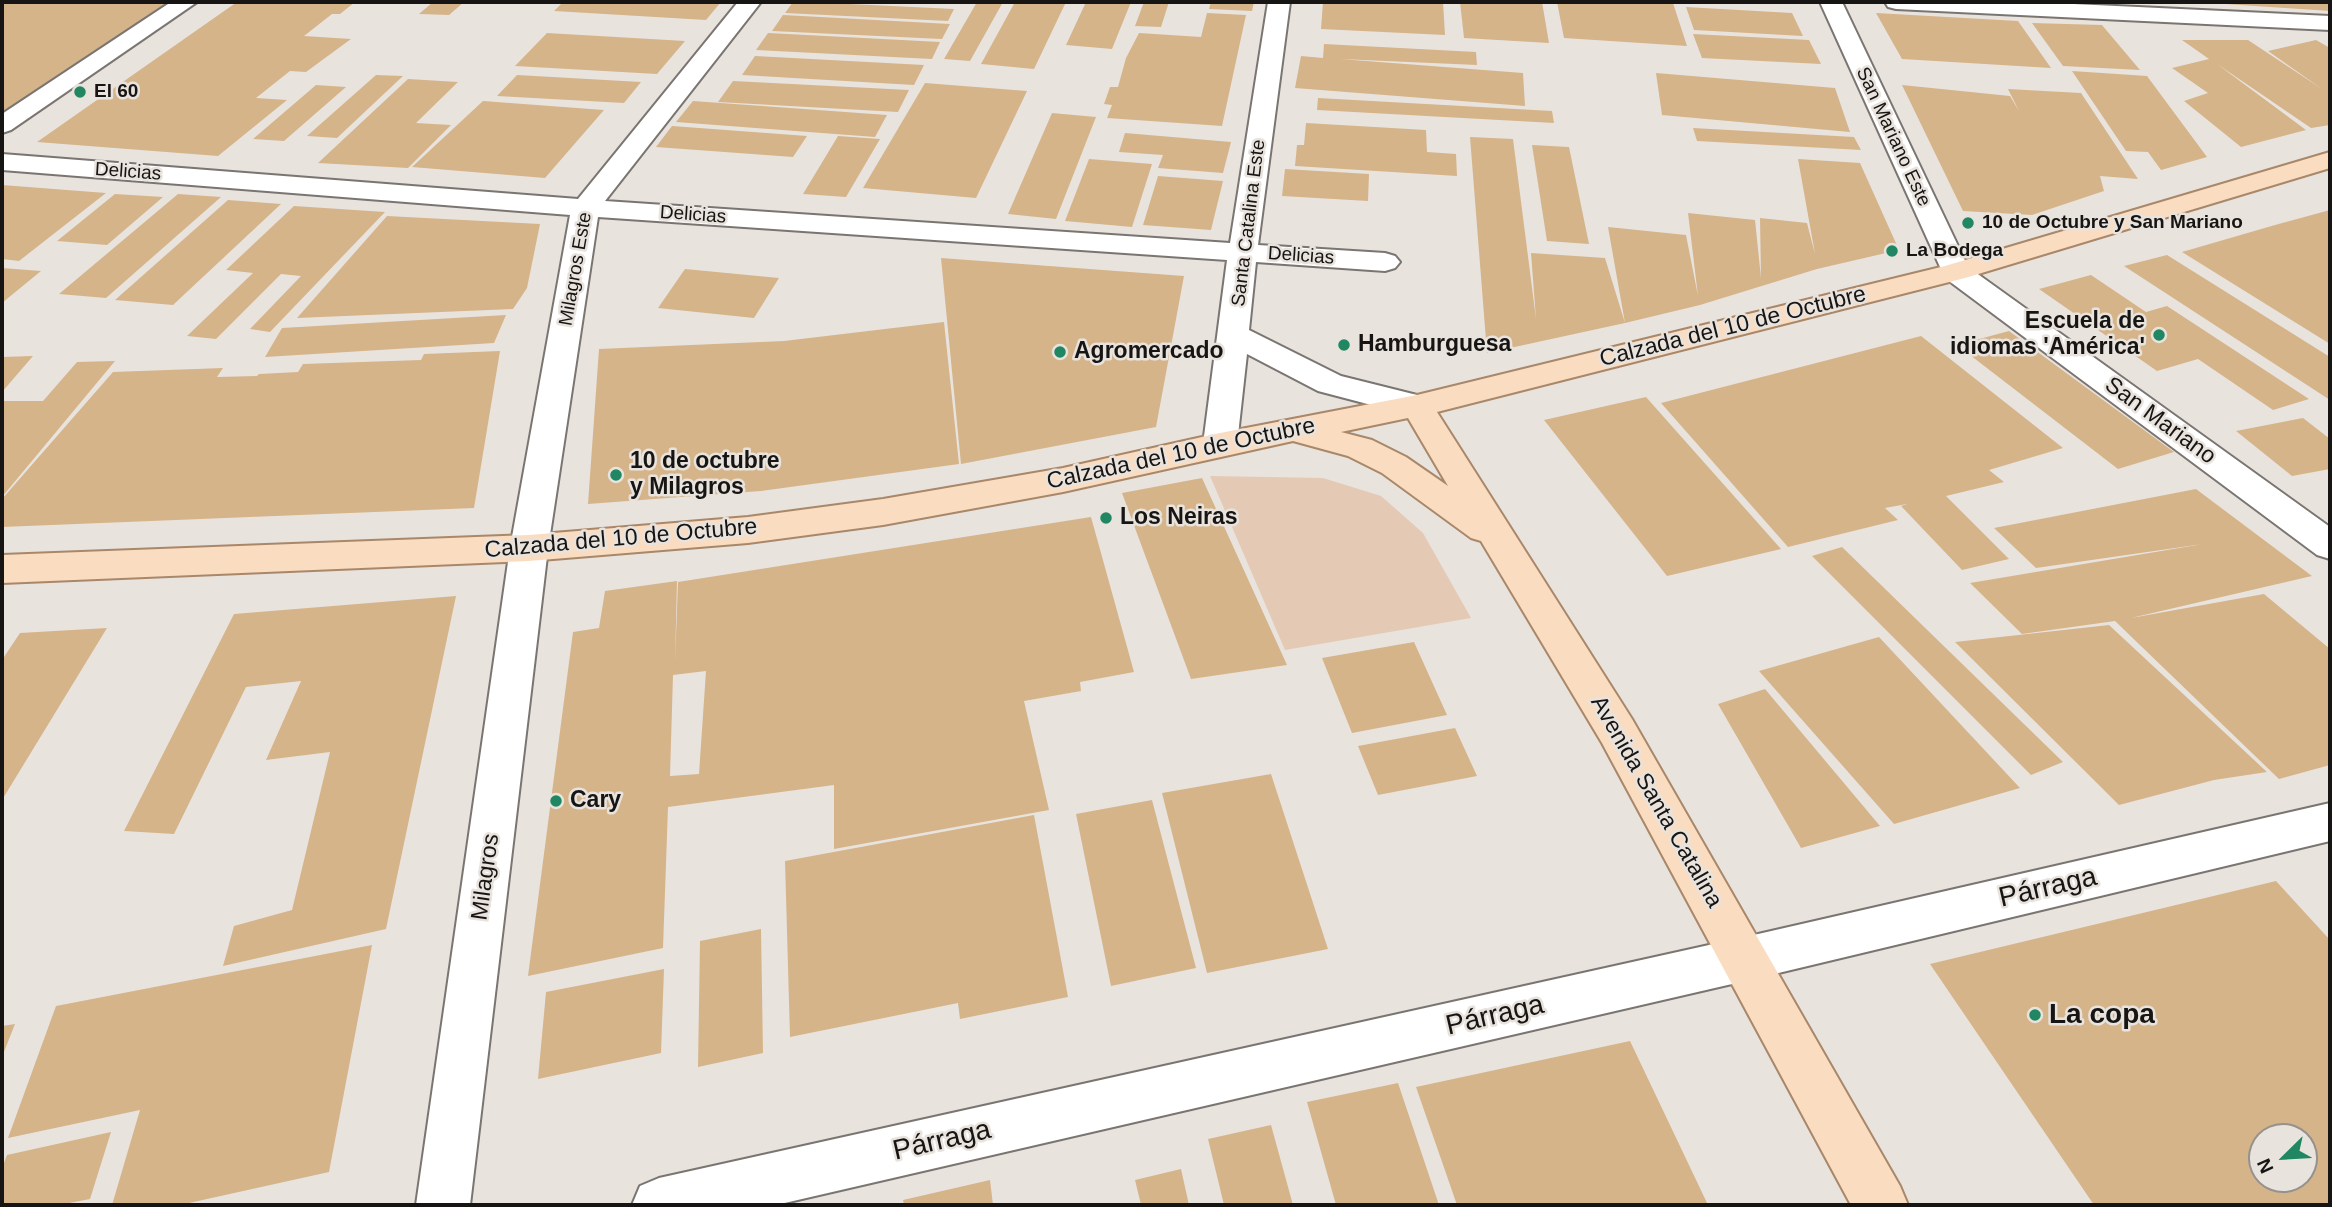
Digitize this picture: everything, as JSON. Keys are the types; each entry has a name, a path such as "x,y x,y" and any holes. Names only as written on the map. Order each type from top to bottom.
{"main road":[{"name":"Calzada del 10 de Octubre","path":"2,569 529,548 748,530 883,512 1062,480 1220,444 1418,406 1955,272 2330,160"},
{"name":"Avenida Santa Catalina","path":"1418,406 1617,730 1881,1205"},
{"path":"1289,430 1360,448 1394,464 1504,545"}],"street":[{"path":"2,125 186,2"},
{"name":"Milagros Este","path":"529,548 585,208 750,2"},
{"name":"Santa Catalina Este","path":"1220,444 1243,252 1279,2"},
{"name":"San Mariano Este","path":"1831,2 1955,272"},
{"path":"1896,2 2330,23"},
{"path":"2294,21 2330,41"},
{"name":"Delicias","path":"2,162 585,208 1385,262"},
{"name":"San Mariano","path":"1955,272 2330,546"},
{"path":"1235,335 1330,384 1418,406"},
{"name":"Milagros","path":"443,1205 529,548"},
{"name":"Párraga","path":"659,1205 1745,959 2330,822"}],"shaded area":[{"path":"1210,476 1323,478 1381,496 1423,533 1471,618 1285,650"}],"building":[{"path":"2,2 168,2 2,116"},
{"path":"237,2 355,2 340,14 332,14 304,36 351,39 306,72 290,71 256,98 287,100 218,156 37,142"},
{"path":"433,2 464,2 449,15 419,14"},
{"path":"563,2 721,2 706,20 554,11"},
{"path":"793,2 954,9 948,21 785,13"},
{"path":"977,2 1003,2 970,61 944,59"},
{"path":"1015,2 1066,2 1034,69 981,64"},
{"path":"1086,2 1131,2 1112,49 1066,45"},
{"path":"1144,2 1169,2 1161,27 1135,26"},
{"path":"1211,2 1254,2 1252,11 1209,9"},
{"path":"1323,2 1443,2 1445,35 1321,29"},
{"path":"1460,2 1542,2 1549,43 1464,38"},
{"path":"1557,2 1673,3 1687,46 1564,38"},
{"path":"2330,2 2330,11 2225,4"},
{"path":"1686,7 1792,13 1803,36 1694,30"},
{"path":"1207,13 1246,15 1222,126 1107,118 1112,105 1104,104 1110,87 1118,87 1126,58 1139,33 1201,37"},
{"path":"1876,13 2018,21 2051,68 1902,59"},
{"path":"783,15 950,24 942,39 772,31"},
{"path":"2032,23 2102,25 2140,70 2063,66"},
{"path":"547,33 685,41 657,74 515,66"},
{"path":"768,33 940,42 932,59 756,50"},
{"path":"1693,34 1809,40 1821,64 1702,58"},
{"path":"2182,40 2248,40 2322,89 2268,51 2316,40 2330,48 2330,125 2311,128 2217,64 2306,130 2241,147 2184,101 2208,93 2172,68 2209,59"},
{"path":"1324,44 1476,52 1477,65 1340,59 1523,73 1525,106 1295,88 1301,56 1323,58"},
{"path":"755,56 924,65 914,85 742,75"},
{"path":"2072,71 2147,76 2207,157 2161,170 2148,152 2126,151"},
{"path":"1656,73 1835,88 1850,132 1662,115"},
{"path":"376,75 403,76 337,138 307,136"},
{"path":"517,75 641,82 624,103 497,96"},
{"path":"408,79 458,82 416,123 451,125 408,168 318,163"},
{"path":"733,81 909,90 898,112 718,102"},
{"path":"925,83 1027,91 976,198 863,188"},
{"path":"316,85 346,87 284,141 253,139"},
{"path":"1902,85 2010,96 2019,111 2008,89 2081,93 2138,179 2100,176 2104,191 2032,215 1963,211"},
{"path":"1318,98 1552,111 1554,123 1317,110"},
{"path":"483,101 604,110 545,178 412,167"},
{"path":"693,101 887,115 875,137 676,122"},
{"path":"1052,113 1096,117 1056,219 1008,214"},
{"path":"1306,123 1426,130 1427,152 1456,154 1457,176 1295,166 1297,145 1304,145"},
{"path":"672,126 807,136 793,157 656,147"},
{"path":"1693,128 1854,137 1861,150 1697,141"},
{"path":"1125,133 1231,142 1223,173 1158,168 1163,155 1119,152"},
{"path":"838,136 880,139 846,197 803,194"},
{"path":"1470,137 1513,139 1536,319 1531,253 1605,258 1625,323 1487,353"},
{"path":"1532,145 1569,147 1589,244 1547,241"},
{"path":"1089,159 1152,164 1132,227 1065,221"},
{"path":"1798,159 1860,163 1899,250 1817,269 1700,305 1625,323 1608,227 1686,235 1698,296 1688,213 1755,220 1761,278 1760,218 1807,223 1815,254"},
{"path":"1285,169 1369,174 1368,201 1282,196"},
{"path":"1158,176 1223,181 1211,230 1143,225"},
{"path":"2,185 106,193 19,261 2,259"},
{"path":"115,194 163,197 107,245 57,241"},
{"path":"178,194 221,197 106,298 59,294"},
{"path":"228,200 281,204 173,305 115,300"},
{"path":"294,206 385,212 270,332 250,329 301,276 281,274 216,339 187,336 253,273 226,270"},
{"path":"2330,210 2330,344 2182,252 2275,225"},
{"path":"387,216 540,224 527,288 513,309 297,318"},
{"path":"2167,255 2330,357 2330,400 2124,266"},
{"name":"Agromercado","path":"941,258 1184,276 1156,427 961,464"},
{"path":"2,268 41,271 2,303"},
{"path":"685,269 779,278 754,318 658,308"},
{"name":"Escuela de idiomas 'América'","path":"2091,275 2146,312 2167,306 2309,399 2273,410 2198,359 2157,371 2039,289"},
{"path":"506,315 494,343 265,357 282,328"},
{"path":"944,322 959,464 761,491 588,504 599,349 784,341"},
{"path":"2009,331 2174,452 2118,469 1957,345"},
{"path":"1921,336 2063,448 1989,470 2004,482 1946,496 2009,559 1962,570 1901,506 1907,504 1885,508 1898,520 1788,547 1661,403"},
{"path":"500,351 474,508 2,527 2,499 113,372 223,368 217,377 257,376 298,372 303,364 421,360 424,354"},
{"path":"33,356 2,392 2,357"},
{"path":"115,361 2,497 2,401 43,401 77,362"},
{"path":"1646,397 1781,549 1667,576 1544,420"},
{"path":"2303,418 2330,439 2330,469 2292,476 2236,431"},
{"path":"1202,478 1287,665 1191,679 1122,493"},
{"path":"2196,489 2312,576 2131,618 2264,594 2330,649 2330,765 2279,779 2115,621 2022,634 1970,583 2203,544 2036,568 1994,528"},
{"path":"1091,517 1134,672 1080,682 1081,691 1024,701 1049,810 834,849 834,785 668,807 663,948 528,976 573,632 599,628 605,591 677,581 675,663 678,582","holes":["706,671 699,774 670,776 673,675"]},
{"path":"1842,547 2063,762 2031,775 1812,556"},
{"path":"456,596 386,929 223,966 234,926 292,910 330,752 266,760 301,681 246,687 174,834 124,831 234,614"},
{"path":"2109,625 2267,772 2214,780 2119,805 1955,642"},
{"path":"107,628 2,800 2,660 20,633"},
{"path":"1879,637 2020,788 1894,824 1759,671"},
{"path":"1414,642 1447,715 1352,733 1322,658"},
{"path":"1765,689 1880,826 1801,848 1718,704"},
{"path":"1455,728 1477,776 1378,795 1358,746"},
{"path":"1271,774 1328,949 1207,973 1162,793"},
{"path":"1152,800 1196,968 1111,986 1076,814"},
{"path":"1034,815 1068,997 960,1019 958,1003 790,1037 785,861"},
{"path":"2276,881 2330,940 2330,1205 2094,1205 1930,964"},
{"path":"761,929 763,1053 698,1067 700,941"},
{"path":"372,945 329,1172 180,1205 112,1205 140,1110 8,1138 56,1006"},
{"path":"664,969 661,1053 538,1079 546,992"},
{"path":"15,1024 2,1057 2,1026"},
{"path":"1630,1041 1708,1205 1457,1205 1416,1087"},
{"path":"1398,1083 1439,1205 1336,1205 1307,1102"},
{"path":"1271,1125 1293,1205 1224,1205 1208,1139"},
{"path":"111,1132 90,1199 59,1205 2,1205 2,1168 7,1155"},
{"path":"1181,1169 1189,1205 1141,1205 1135,1180"},
{"path":"990,1180 993,1205 904,1205 903,1200"}],"place":[{"name":"El 60","path":"80,92"},
{"name":"10 de Octubre y San Mariano","path":"1968,223"},
{"name":"La Bodega","path":"1892,251"},
{"name":"Escuela de idiomas 'América'","path":"2159,335"},
{"name":"Hamburguesa","path":"1344,345"},
{"name":"Agromercado","path":"1060,352"},
{"name":"10 de octubre y Milagros","path":"616,475"},
{"name":"Los Neiras","path":"1106,518"},
{"name":"Cary","path":"556,801"},
{"name":"La copa","path":"2035,1015"}]}
